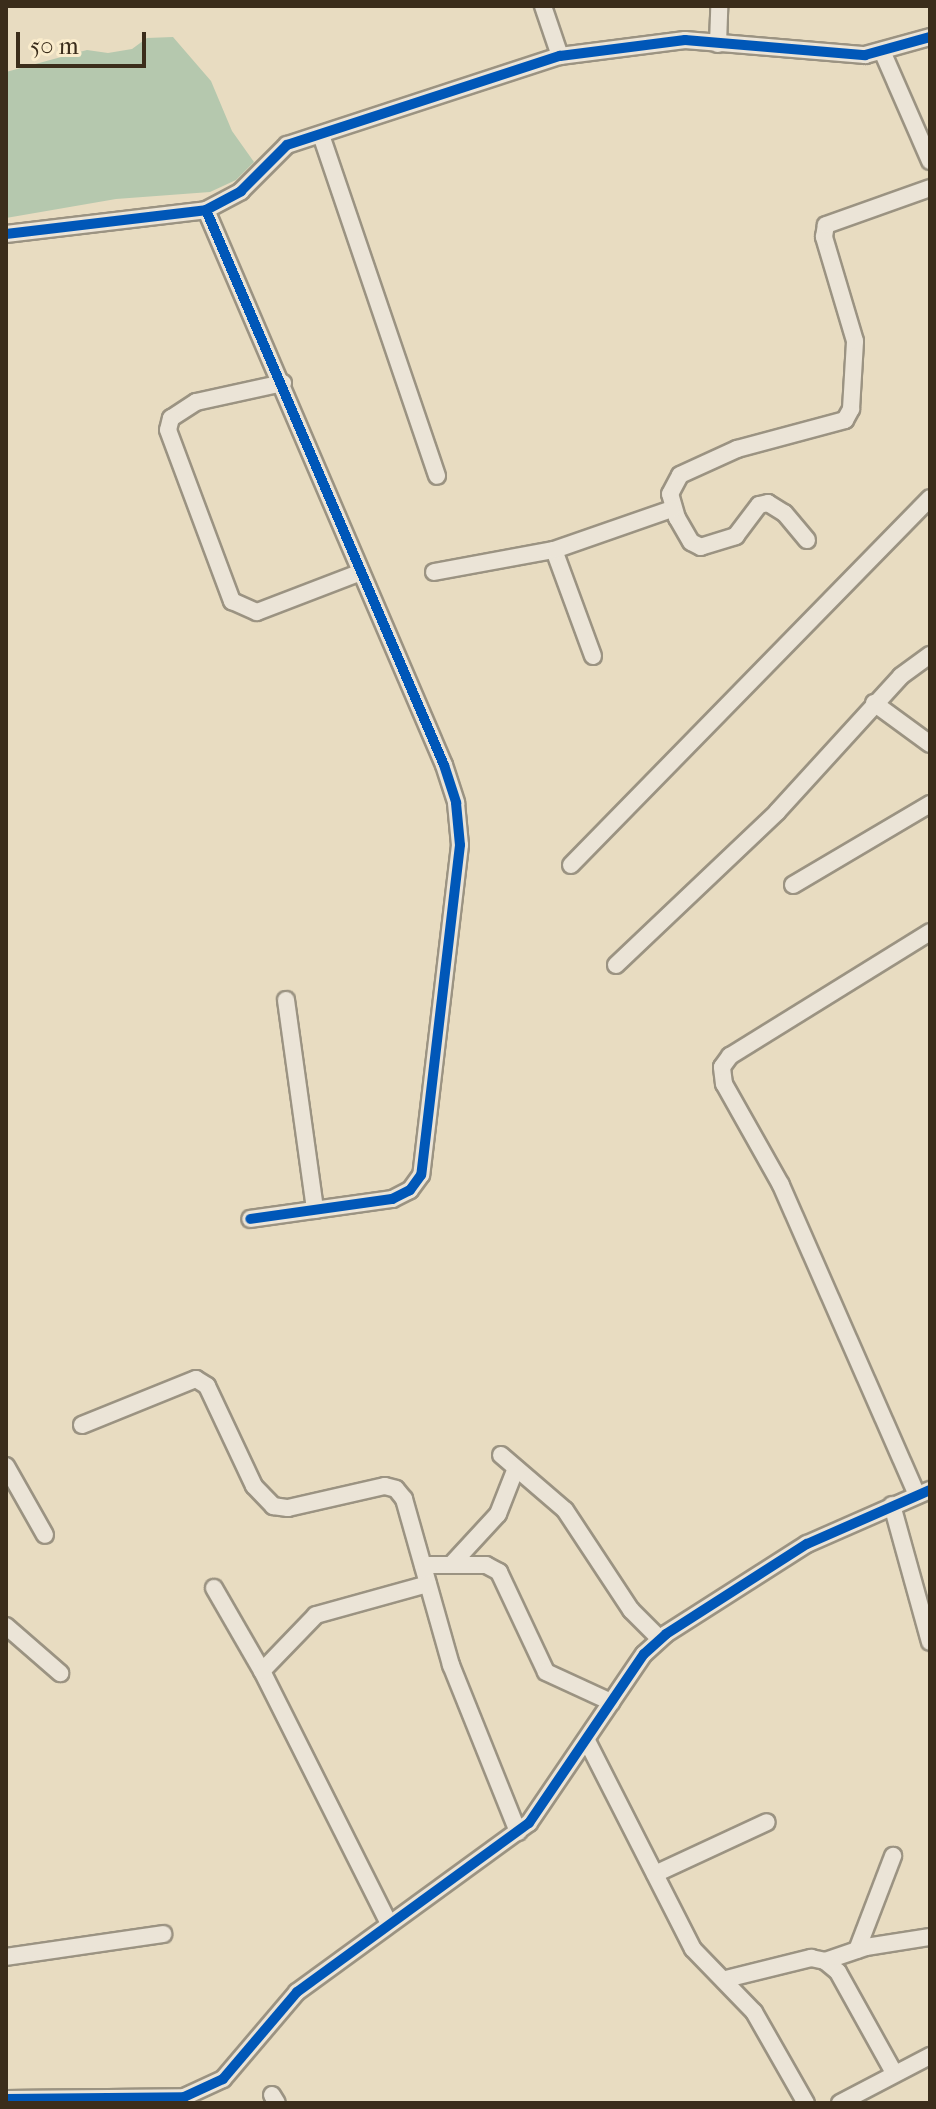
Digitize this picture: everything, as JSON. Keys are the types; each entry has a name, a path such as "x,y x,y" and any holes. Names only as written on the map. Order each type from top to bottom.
{"street":[{"path":"543,6 560,56"},
{"path":"718,44 719,6"},
{"path":"6,234 206,210 241,191 276,151 560,56 685,40 826,54 882,51 930,37"},
{"path":"882,51 930,161"},
{"path":"321,135 437,476"},
{"path":"807,540 784,513 768,503 759,505 736,536 701,547 691,542 672,509 670,494 686,471 737,449 845,420 851,409 855,341 824,237 826,225 930,188"},
{"path":"206,210 283,383 444,765 456,803 460,845 421,1175 410,1190 392,1199 250,1219"},
{"path":"283,383 196,402 171,418 168,430 232,601 257,612 361,572"},
{"path":"571,865 930,498"},
{"path":"434,572 554,550 672,509"},
{"path":"554,550 593,656"},
{"path":"616,965 777,812 874,703 930,655"},
{"path":"874,703 930,744"},
{"path":"793,885 930,804"},
{"path":"6,2099 184,2097 223,2079 297,1992 388,1922 518,1832 547,1803 611,1702 660,1639 786,1556 923,1493 781,1185 724,1084 722,1067 730,1056 930,932"},
{"path":"286,1000 315,1210"},
{"path":"82,1425 196,1379 207,1386 263,1500 288,1508 385,1486 396,1489 404,1499 451,1665 518,1832"},
{"path":"501,1455 565,1510 626,1603 660,1639"},
{"path":"6,1466 45,1535"},
{"path":"451,1565 498,1514 516,1468"},
{"path":"892,1505 930,1642"},
{"path":"423,1565 486,1565 499,1572 546,1672 611,1702"},
{"path":"262,1671 316,1615 428,1584"},
{"path":"214,1588 262,1671 388,1922"},
{"path":"6,1626 60,1673"},
{"path":"587,1741 693,1949 726,1979 754,2012 806,2103"},
{"path":"655,1874 767,1822"},
{"path":"857,1950 893,1856"},
{"path":"6,1957 163,1934"},
{"path":"825,1961 857,1950 930,1937"},
{"path":"726,1979 811,1958 825,1961 838,1972 893,2071"},
{"path":"840,2103 893,2071 930,2056"}],"shaded area":[{"path":"173,37 211,81 232,131 254,162 236,180 210,192 116,199 6,218 6,72 87,50 108,53 132,49 147,38"}],"cycle path":[{"path":"6,234 206,210 241,191 287,145 560,56 685,40 865,55 930,37"},
{"path":"206,210 444,765 456,803 460,845 421,1175 410,1190 392,1199 250,1219"},
{"path":"6,2099 184,2097 223,2079 297,1992 529,1823 644,1654 666,1634 807,1544 930,1490"}]}
